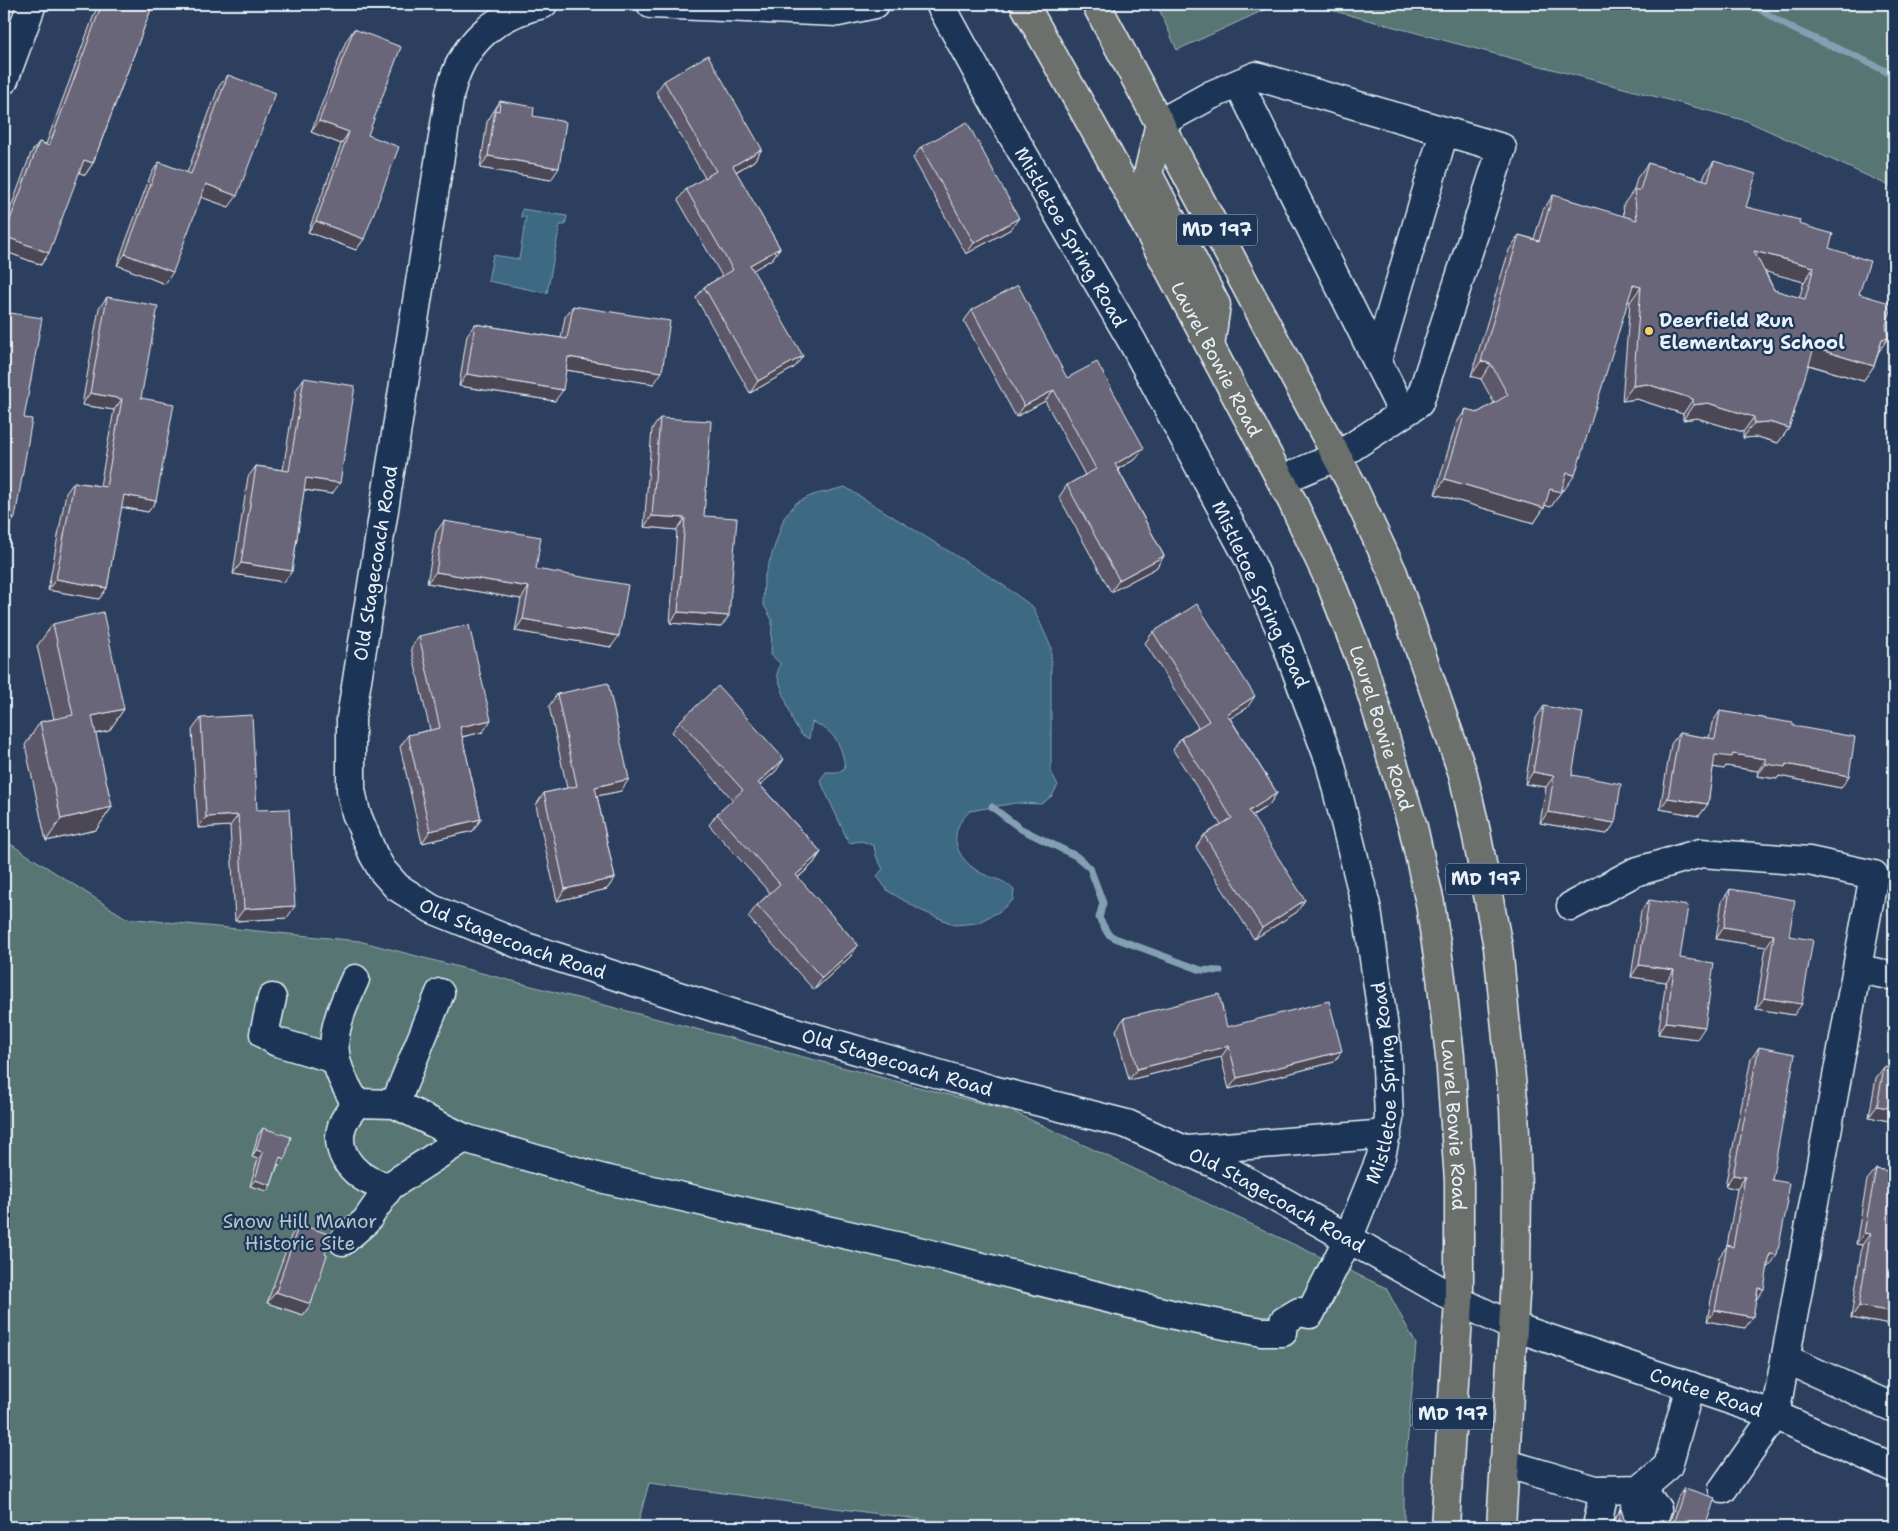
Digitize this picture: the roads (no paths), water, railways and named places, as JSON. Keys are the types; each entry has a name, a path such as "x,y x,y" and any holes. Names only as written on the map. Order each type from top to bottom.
{"main road":[{"name":"Laurel Bowie Road","path":"1024,4 1107,152 1281,480 1331,584 1362,663 1413,827 1430,903 1441,977 1454,1109 1458,1180 1458,1301 1445,1527"},
{"name":"MD 197","path":"1096,4 1338,456 1393,573 1463,774 1481,854 1498,947 1514,1109 1517,1186 1514,1327 1501,1527"},
{"path":"1160,123 1148,174 1216,304 1210,346"}],"street":[{"path":"4,80 32,4"},
{"name":"Old Stagecoach Road","path":"543,4 509,14 484,31 469,47 461,60 450,93 351,718 350,790 356,813 373,854 382,870 397,887 415,900 526,947 744,1018 993,1090 1127,1124 1220,1166 1458,1301 1514,1327"},
{"path":"651,4 838,12 875,4"},
{"name":"Mistletoe Spring Road","path":"464,1138 600,1178 922,1252 1183,1317 1262,1332 1283,1332 1284,1321 1299,1312 1310,1314 1348,1239 1381,1157 1388,1134 1390,1105 1386,1042 1367,910 1330,762 1287,644 1249,559 1132,341 1007,126 940,4"},
{"path":"1160,123 1211,95 1256,76 1502,148 1419,403 1338,456 1281,480"},
{"path":"1239,84 1404,413"},
{"path":"1377,360 1444,132"},
{"path":"1571,906 1635,872 1702,853 1818,863 1874,875 1775,1414 1723,1490"},
{"path":"1858,969 1894,976"},
{"path":"355,979 343,1005 333,1046 335,1059 344,1083 356,1103"},
{"path":"395,1104 440,993"},
{"path":"272,998 264,1034 277,1042 335,1059"},
{"path":"356,1103 395,1104 464,1138"},
{"path":"356,1103 342,1126 341,1145 348,1163 361,1178 378,1186 390,1186"},
{"path":"1184,1150 1388,1134"},
{"path":"343,1241 366,1221 390,1186 464,1138"},
{"name":"Contee Road","path":"1514,1327 1775,1414 1894,1468"},
{"path":"1786,1358 1894,1408"},
{"path":"1504,1463 1596,1490 1641,1489 1668,1466 1690,1386"},
{"path":"1641,1489 1641,1525"},
{"path":"1597,1527 1604,1490"}],"water":[{"path":"522,209 567,216 565,225 560,225 547,293 488,281 493,255 519,259 526,217 521,217"},
{"path":"845,487 1000,583 1033,607 1051,647 1051,772 1058,785 1052,796 1041,804 1015,803 970,811 962,820 956,834 956,842 961,855 970,866 983,874 1002,881 1014,890 1013,900 1000,911 977,923 955,925 920,910 888,891 877,876 883,869 876,856 874,846 862,841 849,843 820,780 826,772 838,772 845,768 842,752 832,734 812,722 809,739 801,734 794,724 777,675 780,663 771,655 772,620 763,603 764,578 784,518 796,503 813,495"}],"waterway":[{"path":"1753,4 1786,25 1877,66 1894,76"},
{"path":"992,807 1021,829 1076,856 1090,868 1103,903 1099,918 1108,934 1201,970 1220,971"}],"place":[{"name":"Deerfield Run Elementary School","path":"1649,331"}],"park label":[{"name":"Snow Hill Manor Historic Site","path":"300,1232"}]}
